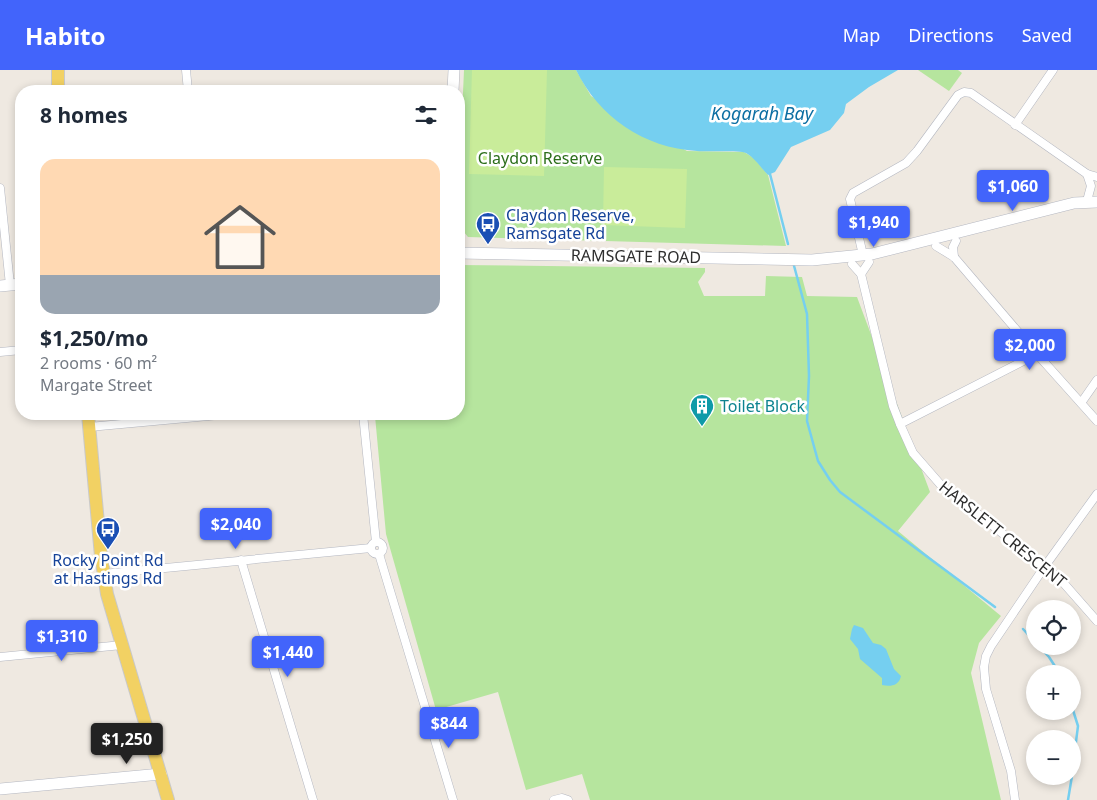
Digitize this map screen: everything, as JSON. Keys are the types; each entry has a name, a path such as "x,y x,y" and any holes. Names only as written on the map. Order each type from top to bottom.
{"main road":[{"path":"58,70 58,85"},
{"path":"453,85 454,70"},
{"name":"RAMSGATE ROAD","path":"812,260 836,264 852,264 1074,203 1094,202"},
{"name":"RAMSGATE ROAD","path":"465,252 800,260 866,259 956,241 1094,202"},
{"path":"89,420 103,574 168,800"},
{"path":"0,790 161,774"}],"street":[{"path":"186,70 187,85"},
{"path":"1015,125 1053,70"},
{"path":"861,274 866,259 850,199 853,192 906,163 918,151 958,94 964,92 971,93 1087,174 1097,177"},
{"path":"1087,174 1094,202"},
{"path":"0,188 10,285"},
{"path":"954,257 953,247 956,241"},
{"path":"936,246 954,257 1097,422"},
{"name":"HARSLETT CRESCENT","path":"852,264 861,274 893,406 913,453 940,484 1045,566 1075,593 1097,621"},
{"path":"0,352 15,351"},
{"path":"900,424 1037,354"},
{"path":"1081,403 1097,380"},
{"path":"364,420 375,553 379,554 453,800"},
{"path":"1015,800 1011,771 986,689 984,667 986,656 1045,566 1097,494"},
{"path":"103,574 374,545"},
{"path":"241,560 313,800"},
{"path":"0,657 122,645"},
{"path":"554,800 562,798 568,800"}],"green space":[{"name":"Claydon Reserve","path":"464,70 576,70 591,96 687,151 744,152 754,158 768,175 786,246 468,237 465,233 465,85 463,85"},
{"path":"472,70 547,70 544,176 469,174"},
{"path":"918,70 958,70 962,73 949,91"},
{"path":"604,167 687,169 685,228 603,225"},
{"path":"465,265 705,268 705,272 698,282 704,296 765,296 766,276 802,277 807,296 857,297 930,492 898,531 1001,616 979,643 971,673 1001,800 590,800 582,774 526,790 498,692 436,710 386,534 375,420 465,420"}],"water":[{"name":"Kogarah Bay","path":"576,70 898,70 869,87 846,104 844,113 830,130 791,147 775,172 768,175 746,153 678,149 659,144 641,136 625,127 597,102"},
{"path":"854,625 863,628 873,643 881,645 886,649 894,669 901,676 896,684 891,686 882,685 882,678 860,659 858,649 850,639"}],"waterway":[{"path":"770,174 788,244"},
{"path":"793,262 807,314 809,376 807,421 818,461 840,492 995,607"},
{"path":"1023,629 1026,632"},
{"path":"1047,655 1054,665"},
{"path":"1076,720 1077,730"},
{"path":"1068,800 1070,785"}],"place":[{"name":"Claydon Reserve, Ramsgate Rd","path":"488,245"},
{"name":"Toilet Block","path":"702,427"},
{"name":"Rocky Point Rd at Hastings Rd","path":"108,550"}]}
